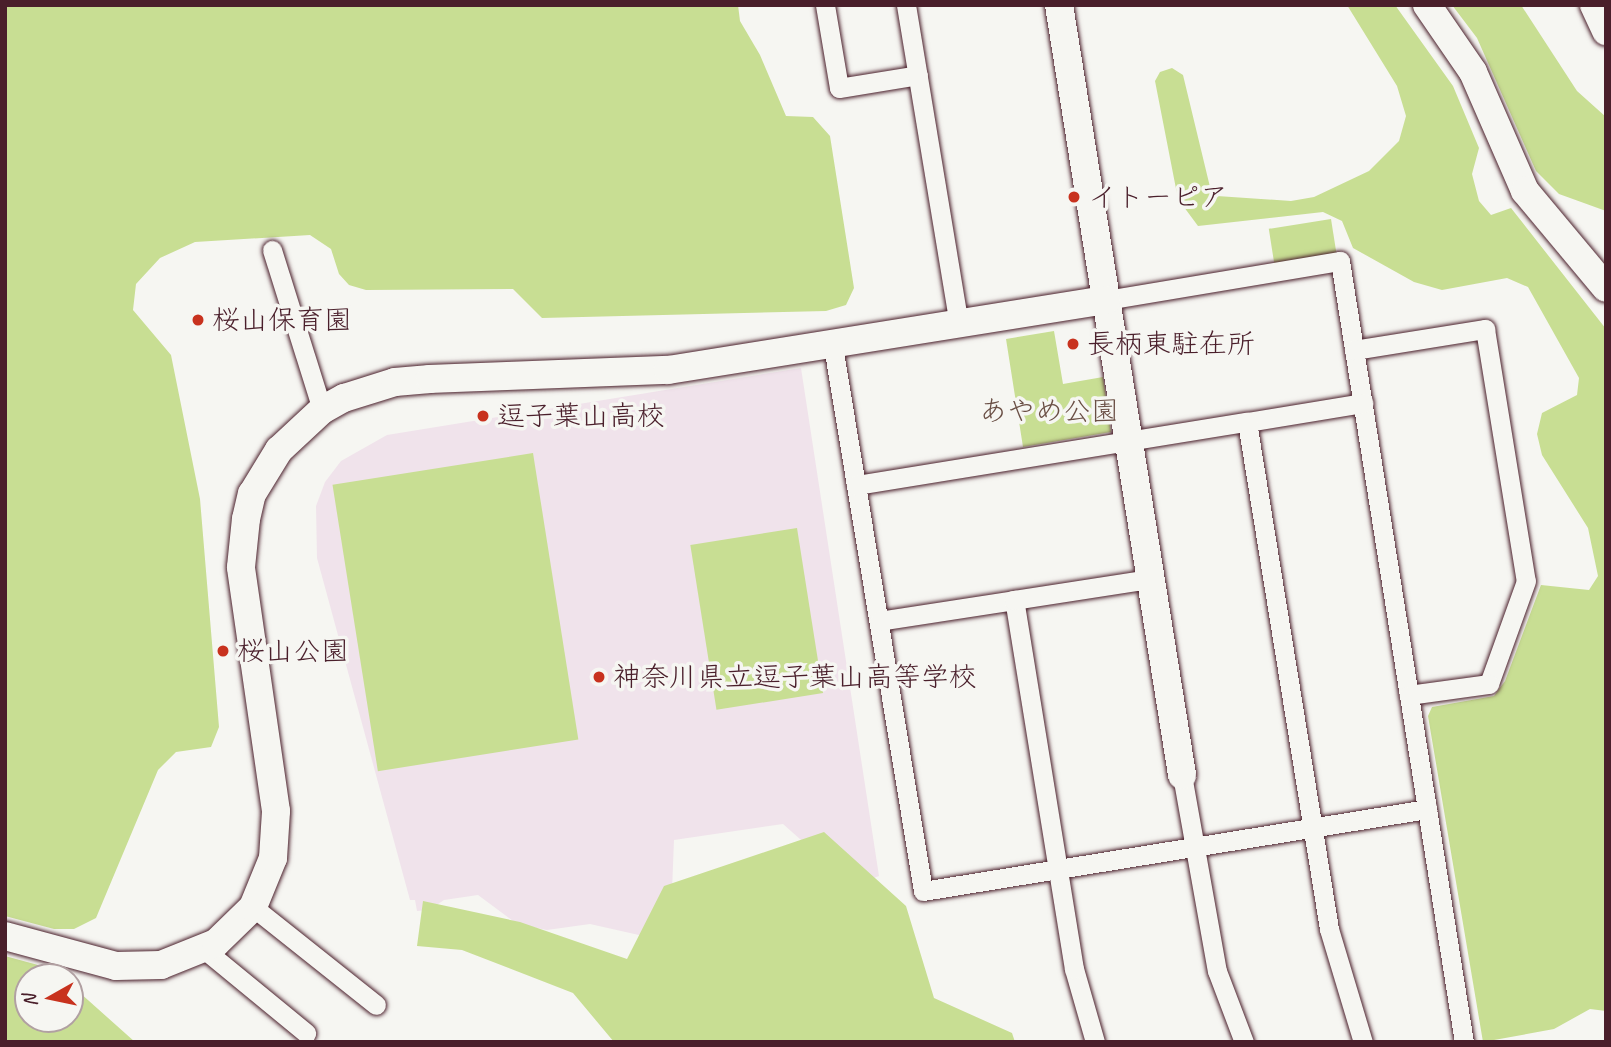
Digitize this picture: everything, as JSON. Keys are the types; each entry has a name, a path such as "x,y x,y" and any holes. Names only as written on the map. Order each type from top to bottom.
{"street":[{"path":"825,5 839,88 918,75"},
{"path":"906,5 959,325"},
{"path":"1059,5 1193,847 1217,971 1244,1042"},
{"path":"1427,5 1473,72 1525,191 1606,288"},
{"path":"1594,5 1606,32"},
{"path":"272,250 322,410"},
{"path":"5,936 131,967 161,965 205,950 229,934 253,907 273,858 276,811 241,567 246,519 252,494 279,450 322,410 344,398 395,382 668,370 834,346 1340,261 1464,1042"},
{"path":"1354,350 1485,329 1524,567 1526,580 1489,684 1409,695"},
{"path":"834,346 923,891 1427,808"},
{"path":"856,485 1363,403"},
{"path":"1247,422 1329,929 1363,1042"},
{"path":"879,621 1150,579"},
{"path":"1014,600 1074,969 1095,1042"},
{"path":"253,907 376,1005"},
{"path":"205,950 306,1033"}],"shaded area":[{"name":"神奈川県立逗子葉山高等学校","path":"801,368 879,876 853,886 783,824 674,840 670,942 590,924 547,930 517,924 478,895 444,900 429,910 417,911 415,900 410,900 317,558 316,506 325,482 341,461 387,435"}],"green space":[{"path":"5,5 738,5 740,21 760,55 786,116 813,117 830,136 854,288 846,305 826,311 542,318 513,289 366,290 349,285 339,274 331,249 310,235 195,242 160,258 136,284 133,310 171,355 200,499 219,727 211,747 176,752 158,770 96,918 74,929 54,929 5,916"},
{"path":"1347,5 1395,5 1453,86 1479,148 1472,174 1479,201 1491,215 1511,208 1606,329 1606,1011 1590,1009 1554,1029 1483,1042 1428,716 1432,707 1494,696 1505,681 1541,585 1589,590 1598,576 1588,528 1542,455 1537,434 1542,413 1577,395 1579,378 1528,287 1507,278 1442,290 1414,282 1353,248 1342,221 1323,212 1198,226 1178,199 1155,81 1160,72 1172,68 1183,75 1210,187 1217,196 1291,201 1314,197 1369,171 1399,141 1406,116 1397,86"},
{"path":"1452,5 1521,5 1577,91 1606,117 1606,211 1559,194 1536,171 1477,38"},
{"path":"1331,219 1337,257 1275,266 1269,229"},
{"name":"あやめ公園","path":"1054,331 1063,384 1103,377 1111,432 1023,447 1006,339"},
{"path":"533,453 578,739 378,771 332,485"},
{"path":"797,528 823,693 716,710 690,545"},
{"path":"824,832 906,906 934,998 1012,1033 1015,1042 614,1042 573,993 462,950 417,946 423,901 520,922 627,959 664,886"},
{"path":"5,956 31,963 14,963 14,1033 84,1033 84,996 135,1042 5,1042"}],"place":[{"name":"イトーピア","path":"1074,197"},
{"name":"桜山保育園","path":"198,320"},
{"name":"長柄東駐在所","path":"1073,344"},
{"name":"逗子葉山高校","path":"483,416"},
{"name":"桜山公園","path":"223,651"},
{"name":"神奈川県立逗子葉山高等学校","path":"599,677"}]}
